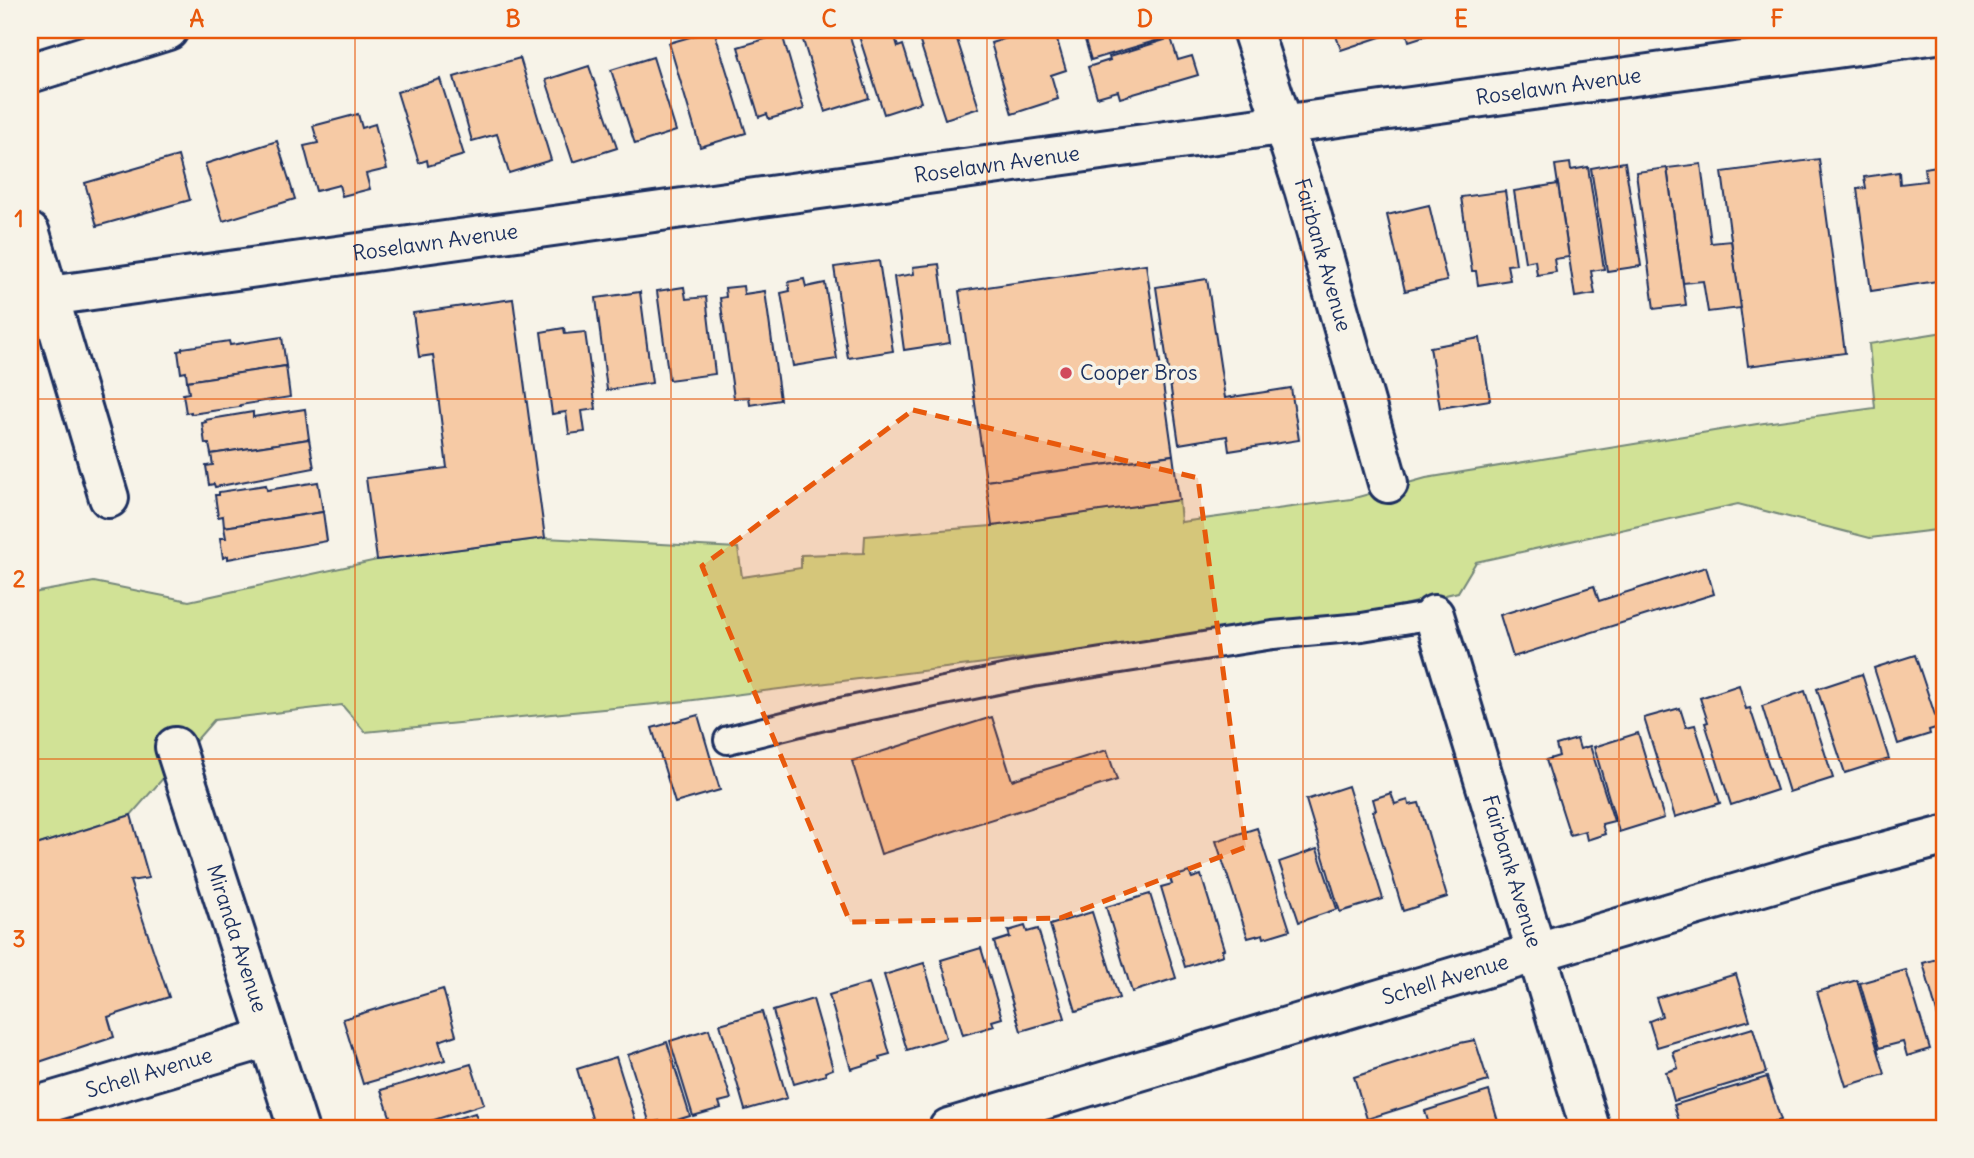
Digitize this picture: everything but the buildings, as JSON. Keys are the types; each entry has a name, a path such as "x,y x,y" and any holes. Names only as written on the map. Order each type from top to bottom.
{"street":[{"path":"30,73 168,30"},
{"name":"Fairbank Avenue","path":"1252,30 1304,189 1388,483"},
{"name":"Roselawn Avenue","path":"49,296 1944,33"},
{"path":"30,233 109,498"},
{"name":"Fairbank Avenue","path":"1434,615 1590,1128"},
{"name":"Miranda Avenue","path":"175,747 298,1128"},
{"name":"Schell Avenue","path":"949,1128 1830,866 1944,836"},
{"name":"Schell Avenue","path":"30,1108 267,1038"}],"lane":[{"path":"728,740 835,713 1032,673 1273,635 1362,627 1434,615"}],"highlighted area":[{"path":"913,410 1198,478 1246,847 1060,918 850,922 702,566"}],"green space":[{"path":"1944,332 1944,529 1870,538 1738,504 1476,562 1458,592 1361,615 686,701 365,732 342,705 214,720 131,815 30,847 30,595 38,592 94,582 189,601 377,560 545,538 738,548 742,577 801,568 801,555 864,553 865,536 992,526 1179,500 1181,522 1351,499 1426,478 1757,424 1875,408 1869,344"}],"place":[{"name":"Cooper Bros","path":"1066,373"}]}
